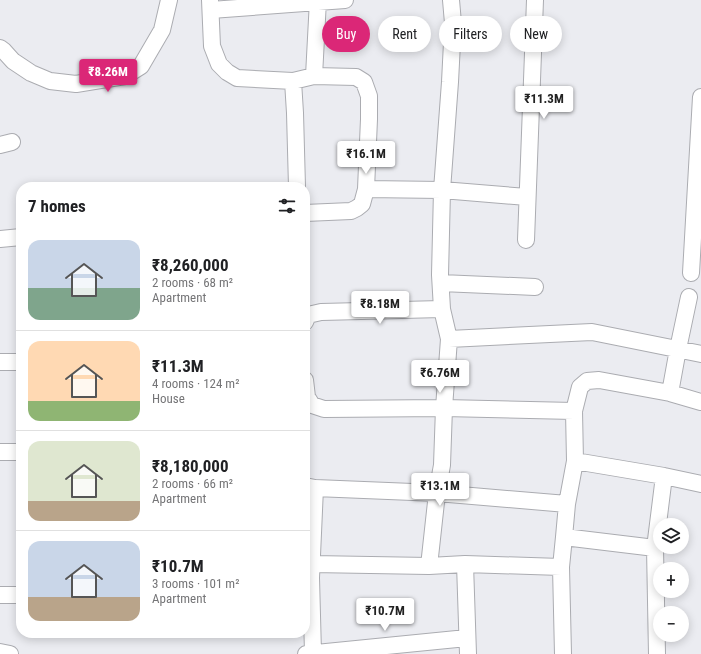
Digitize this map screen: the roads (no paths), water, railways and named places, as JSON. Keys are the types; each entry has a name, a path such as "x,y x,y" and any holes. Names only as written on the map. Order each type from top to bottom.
{"street":[{"path":"0,48 13,61 31,73 50,81 76,84 125,76 141,66 162,30 169,0"},
{"path":"310,213 351,211 362,204 366,189 369,119 369,96 364,82 356,77 314,76 293,81 237,78 227,72 219,64 212,46 211,5 345,0"},
{"path":"429,566 437,493 442,465 449,339 442,309 441,283 442,190 450,82 452,30 451,0"},
{"path":"526,240 535,0"},
{"path":"314,76 318,1"},
{"path":"293,81 297,182"},
{"path":"691,273 701,97"},
{"path":"366,189 442,190 527,197"},
{"path":"0,239 16,237"},
{"path":"441,283 535,287"},
{"path":"670,394 689,297"},
{"path":"310,315 321,312 442,309"},
{"path":"449,339 592,332 701,354"},
{"path":"0,362 16,362"},
{"path":"563,654 561,567 567,504 575,461 574,411 580,387 587,381 599,380 670,394 701,402"},
{"path":"310,402 312,405 324,409 444,408 574,411"},
{"path":"0,452 16,452"},
{"path":"575,461 664,476 701,484"},
{"path":"659,518 664,476"},
{"path":"310,487 437,493 567,504"},
{"path":"564,537 653,548"},
{"path":"655,554 657,654"},
{"path":"310,573 465,564 561,567"},
{"path":"465,564 468,654"},
{"path":"0,595 16,595"},
{"path":"309,638 309,654 467,638"},
{"path":"0,652 10,654"}]}
